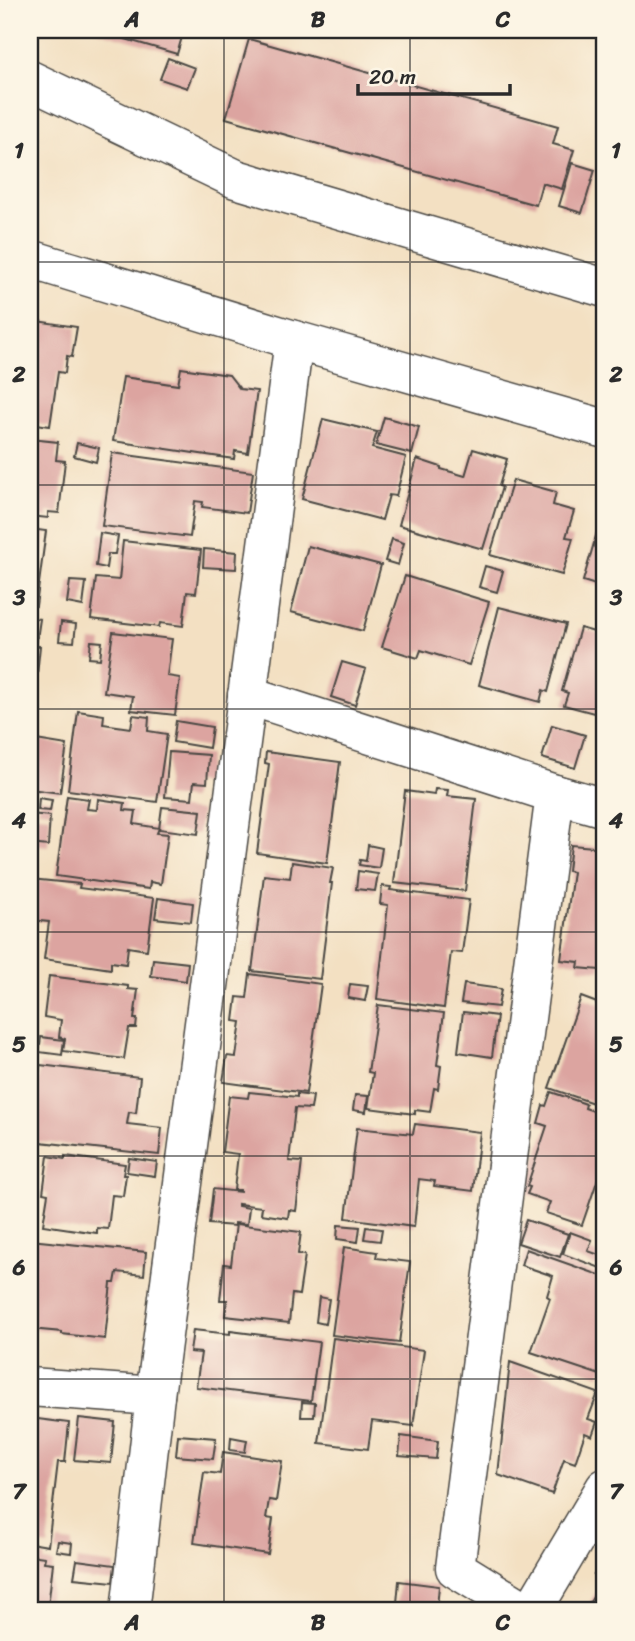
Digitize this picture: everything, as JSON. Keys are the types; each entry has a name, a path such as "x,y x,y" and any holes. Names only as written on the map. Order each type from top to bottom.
{"street":[{"path":"30,80 236,179 605,288"},
{"path":"30,259 294,340 605,429"},
{"path":"130,1611 155,1396 294,340"},
{"path":"247,695 605,808"},
{"path":"525,1611 455,1568 555,794"},
{"path":"30,1387 155,1396"},
{"path":"532,1611 605,1488"}],"building":[{"path":"94,30 184,30 177,54"},
{"path":"249,39 558,126 553,144 574,150 562,189 542,183 536,205 226,118"},
{"path":"168,58 195,68 187,88 160,79"},
{"path":"572,163 595,170 582,213 559,206"},
{"path":"30,320 77,327 72,357 67,356 65,373 58,372 50,426 30,423"},
{"path":"181,368 229,375 240,389 257,391 248,453 235,451 234,459 113,441 123,377 178,385"},
{"path":"384,417 419,427 412,454 376,445"},
{"path":"323,419 377,432 372,448 406,457 396,496 389,495 382,520 302,499"},
{"path":"30,439 58,442 56,460 65,461 59,513 48,512 48,518 30,516"},
{"path":"77,443 99,448 96,462 74,456"},
{"path":"473,449 507,459 499,486 502,487 483,549 399,525 417,459 465,476"},
{"path":"112,453 253,472 247,513 202,507 203,502 195,501 190,537 102,526"},
{"path":"513,480 556,492 553,505 574,511 566,537 573,538 562,575 490,555"},
{"path":"602,515 605,516 605,588 583,581"},
{"path":"30,529 46,531 36,606 30,605"},
{"path":"100,533 118,536 115,554 108,554 106,568 96,566"},
{"path":"392,539 404,543 398,565 385,561"},
{"path":"123,541 201,550 196,593 187,592 183,626 160,623 159,627 91,619 96,578 119,580"},
{"path":"308,546 381,565 363,631 291,612"},
{"path":"204,549 237,552 236,569 203,567"},
{"path":"485,566 503,571 497,592 479,587"},
{"path":"405,576 489,602 469,665 421,650 418,658 382,647"},
{"path":"70,581 86,582 83,606 67,603"},
{"path":"499,607 566,624 548,692 543,690 540,702 479,685"},
{"path":"30,618 40,619 36,646 40,646 37,675 33,675 31,684 30,684"},
{"path":"61,622 76,624 74,642 59,641"},
{"path":"580,628 605,635 605,716 564,705 568,693 562,691"},
{"path":"113,632 172,639 167,676 180,678 175,715 131,710 133,696 104,692"},
{"path":"91,641 102,642 100,659 89,658"},
{"path":"342,662 366,669 355,705 331,697"},
{"path":"78,711 104,715 103,724 131,728 133,715 149,717 148,731 167,734 157,802 68,790"},
{"path":"176,721 212,727 209,748 173,742"},
{"path":"552,725 585,735 575,768 542,758"},
{"path":"30,739 67,745 60,793 30,789"},
{"path":"169,752 209,755 207,783 194,782 192,799 165,797"},
{"path":"266,752 340,762 327,863 257,853 269,764 265,763"},
{"path":"435,789 448,790 447,796 476,799 465,891 394,883 405,791 434,795"},
{"path":"67,796 89,799 87,809 97,810 98,799 125,803 124,810 136,811 134,824 159,828 157,833 168,834 161,884 150,882 149,889 56,876"},
{"path":"39,798 52,800 50,811 38,810"},
{"path":"162,807 201,811 198,834 159,829"},
{"path":"30,814 50,816 48,846 30,844"},
{"path":"368,845 382,848 379,868 359,865 360,860 366,861"},
{"path":"571,845 605,848 605,965 601,964 600,970 578,968 579,962 561,960 573,872 568,871"},
{"path":"292,862 333,868 320,979 252,971 264,875 290,878"},
{"path":"358,871 378,874 375,891 356,889"},
{"path":"30,879 80,884 79,888 154,898 147,950 128,947 126,964 111,962 111,969 44,959 49,922 30,920"},
{"path":"382,886 391,887 390,890 469,900 462,953 451,952 444,1008 377,999 388,905 380,904"},
{"path":"158,898 193,903 191,922 155,918"},
{"path":"153,959 188,963 186,981 151,976"},
{"path":"250,974 321,984 306,1093 223,1082 227,1056 236,1057 241,1022 234,1021 237,997 247,998"},
{"path":"49,976 128,986 128,989 138,990 134,1019 137,1019 136,1028 129,1028 124,1059 63,1051 65,1039 59,1037 61,1020 44,1017"},
{"path":"350,984 368,986 365,1001 348,998"},
{"path":"464,984 501,989 498,1007 461,1003"},
{"path":"581,997 605,1006 605,1107 549,1088"},
{"path":"378,1005 444,1013 437,1065 441,1066 438,1089 434,1088 430,1112 415,1110 415,1114 368,1108 373,1073 368,1072"},
{"path":"463,1012 497,1016 492,1057 458,1052"},
{"path":"41,1037 64,1040 62,1055 39,1052"},
{"path":"40,1065 140,1077 136,1113 129,1112 127,1124 162,1128 159,1155 31,1141"},
{"path":"249,1092 313,1096 311,1109 295,1108 289,1161 302,1162 296,1211 289,1210 288,1218 261,1214 262,1207 238,1204 249,1208 247,1224 209,1224 213,1189 240,1192 234,1190 238,1154 222,1152 229,1096 248,1098"},
{"path":"551,1092 586,1104 585,1108 605,1115 605,1158 582,1225 546,1213 550,1202 527,1194 530,1187 527,1186 547,1126 538,1123 543,1105 546,1106"},
{"path":"355,1095 368,1096 366,1112 353,1110"},
{"path":"415,1124 480,1132 473,1191 434,1186 435,1181 419,1179 414,1227 346,1218 357,1128 413,1134"},
{"path":"48,1156 125,1164 123,1196 112,1195 108,1229 97,1228 97,1233 43,1225 48,1194 43,1193"},
{"path":"129,1158 157,1162 155,1176 127,1172"},
{"path":"526,1220 568,1234 560,1257 518,1243"},
{"path":"236,1224 301,1232 298,1254 305,1255 299,1295 292,1294 289,1323 225,1316 227,1300 220,1300 224,1264 231,1265"},
{"path":"338,1225 360,1227 358,1242 337,1239"},
{"path":"366,1227 382,1229 380,1241 364,1239"},
{"path":"570,1232 592,1240 588,1251 605,1257 603,1269 563,1254"},
{"path":"30,1240 146,1252 144,1275 117,1272 115,1283 111,1283 105,1339 30,1329"},
{"path":"344,1247 377,1252 376,1258 410,1262 399,1343 332,1335"},
{"path":"526,1249 605,1277 605,1361 600,1375 531,1352 550,1298 547,1296 553,1276 521,1265"},
{"path":"319,1297 329,1299 325,1324 316,1322"},
{"path":"193,1330 230,1334 230,1331 319,1342 311,1401 196,1387 201,1353 190,1352"},
{"path":"333,1338 424,1350 413,1426 372,1421 368,1449 319,1443"},
{"path":"510,1362 598,1393 588,1419 597,1422 592,1436 585,1433 575,1463 564,1459 552,1494 498,1475"},
{"path":"302,1402 315,1403 314,1417 301,1417"},
{"path":"30,1418 69,1423 65,1462 58,1462 48,1546 30,1543"},
{"path":"79,1418 115,1422 111,1463 74,1460"},
{"path":"178,1435 216,1438 213,1459 176,1456"},
{"path":"401,1436 438,1441 436,1459 399,1456"},
{"path":"231,1437 247,1440 245,1452 230,1450"},
{"path":"223,1452 282,1461 276,1501 269,1500 266,1518 273,1519 268,1554 194,1543 204,1472 220,1474"},
{"path":"58,1541 72,1543 71,1553 56,1551"},
{"path":"30,1555 45,1557 44,1562 53,1563 48,1607 39,1605 38,1611 30,1611"},
{"path":"603,1559 605,1560 605,1580 594,1574"},
{"path":"77,1560 115,1565 113,1582 74,1578"},
{"path":"399,1581 439,1586 437,1607 397,1603"},
{"path":"597,1591 605,1596 605,1611 584,1611"}]}
